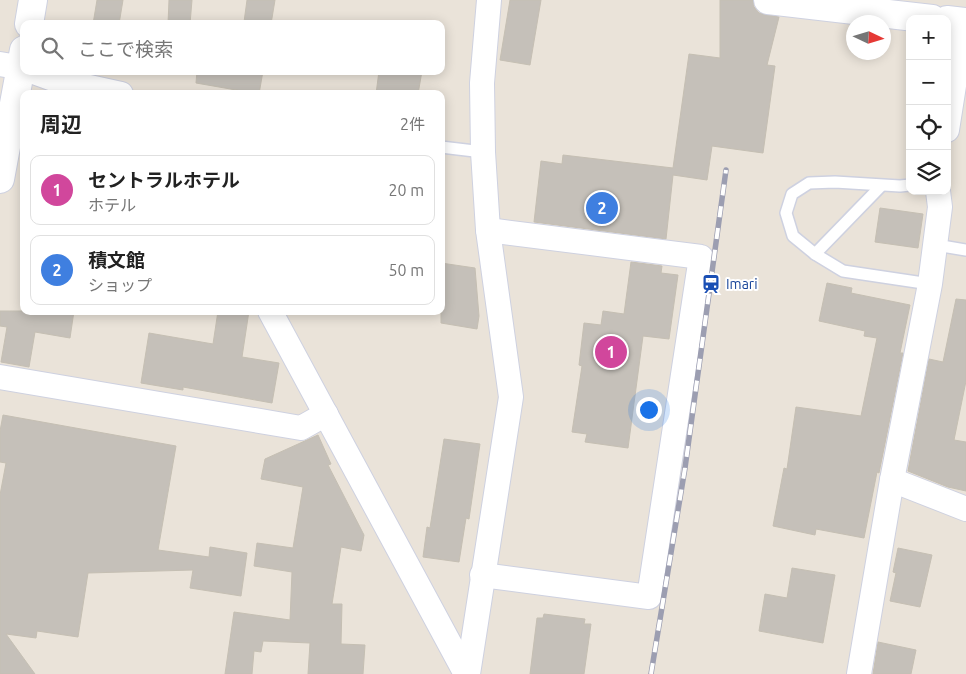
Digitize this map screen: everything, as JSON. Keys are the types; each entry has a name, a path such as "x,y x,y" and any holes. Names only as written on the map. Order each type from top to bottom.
{"main road":[{"path":"29,20 33,0"},
{"path":"768,0 848,5 908,15"},
{"path":"0,179 20,64"}],"street":[{"path":"467,674 511,398 488,230 483,152 482,83 489,0"},
{"path":"950,105 959,22"},
{"path":"44,75 53,79 103,90"},
{"path":"859,674 892,480 930,284 940,207 938,195"},
{"path":"482,575 649,597 701,257 488,230"},
{"path":"272,315 467,674"},
{"path":"0,377 301,428 326,414"},
{"path":"892,480 966,509"}],"lane":[{"path":"445,147 483,152"},
{"path":"906,185 881,186 835,182 810,183 792,194 786,213 793,236 815,254 843,271 930,284"},
{"path":"815,254 881,186"},
{"path":"936,245 966,250"}],"building":[{"path":"97,0 123,0 120,20 94,20"},
{"path":"169,0 192,0 190,20 168,20"},
{"path":"247,0 275,0 272,20 244,20"},
{"path":"510,0 541,0 530,65 500,60"},
{"path":"720,0 753,0 754,7 759,13 779,17 767,65 775,66 763,153 712,146 707,180 673,175 666,239 534,222 541,161 562,164 563,155 673,168 689,54 720,58"},
{"path":"197,75 262,75 260,90 236,90 196,83"},
{"path":"378,75 421,75 419,90 377,90"},
{"path":"880,208 923,214 918,248 875,242"},
{"path":"631,262 662,266 661,273 678,275 669,339 643,336 628,448 585,442 587,434 572,432 582,366 579,365 584,323 601,325 603,311 624,314"},
{"path":"445,264 475,268 479,316 477,329 441,323 441,315 445,315"},
{"path":"827,283 852,288 851,293 910,305 900,353 903,353 864,538 816,529 815,535 773,526 784,468 787,469 796,407 861,416 877,338 864,336 865,331 819,321"},
{"path":"956,299 966,300 966,381 954,440 966,442 966,491 948,487 908,471 929,359 943,362"},
{"path":"0,311 20,311 20,315 73,315 70,338 35,332 29,367 1,362 7,327 0,326"},
{"path":"217,315 248,315 242,357 279,363 272,403 183,387 183,390 141,383 149,333 213,344"},
{"path":"3,415 176,446 158,550 209,557 210,547 247,553 241,596 190,588 193,570 88,573 78,637 37,631 36,638 6,634 35,674 0,674 0,495 6,463 0,462 0,431"},
{"path":"318,435 331,464 328,465 364,535 361,551 341,547 332,604 342,604 341,644 365,645 363,674 308,674 310,643 263,641 261,652 254,651 252,674 225,674 234,612 290,620 292,572 254,566 257,543 293,548 303,487 261,479 265,459"},
{"path":"444,439 480,444 469,519 466,518 459,562 423,557 427,527 430,528"},
{"path":"898,548 932,555 920,607 890,601 896,573 893,572"},
{"path":"792,568 835,575 823,643 759,631 765,594 787,598"},
{"path":"544,614 585,619 584,624 591,624 584,674 530,674 537,618 543,618"},
{"path":"878,642 916,650 911,674 873,674"}],"railway":[{"path":"651,674 685,468 726,170"}],"place":[{"name":"積文館","path":"602,208"},
{"name":"Imari","path":"711,284"},
{"name":"セントラルホテル","path":"611,352"}]}
